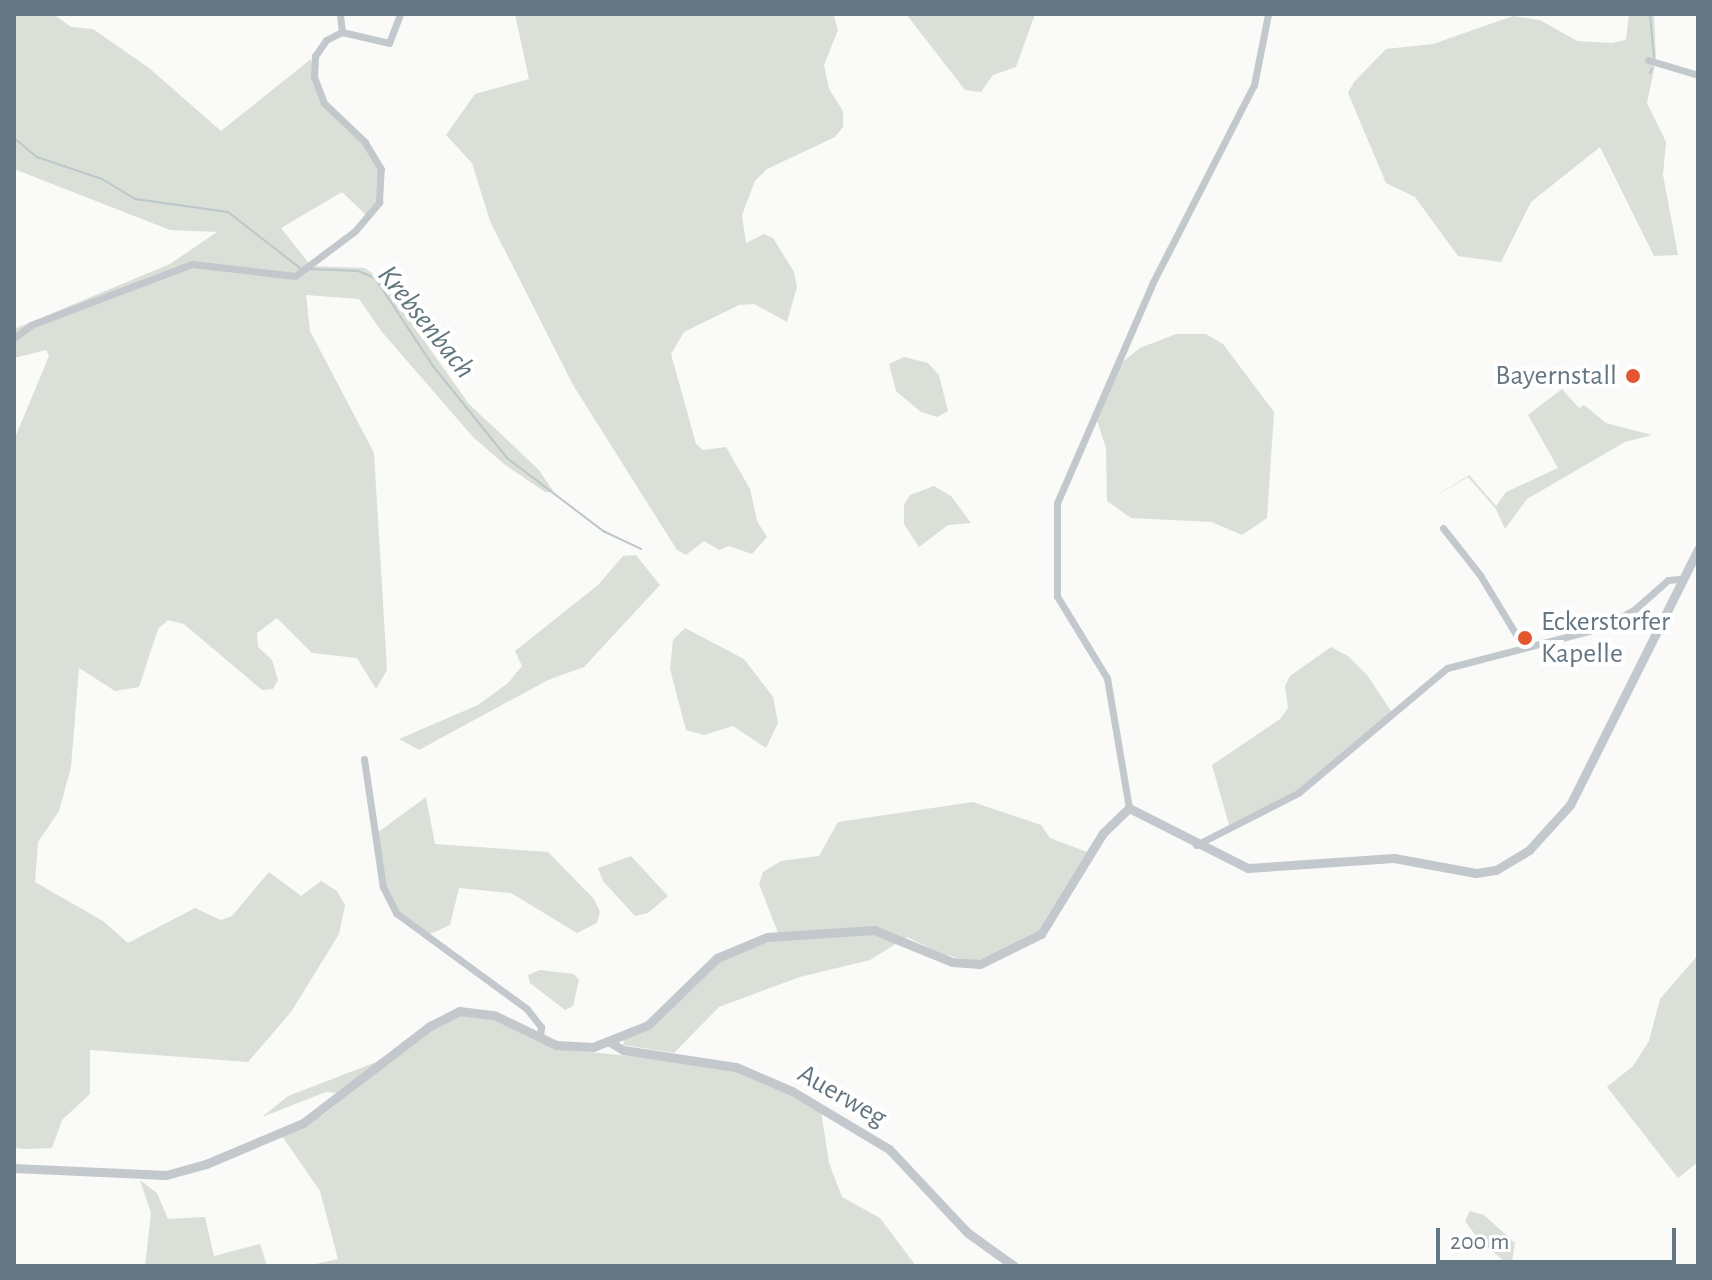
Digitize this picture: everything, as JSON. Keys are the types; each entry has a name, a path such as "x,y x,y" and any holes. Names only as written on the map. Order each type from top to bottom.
{"street":[{"path":"340,14 342,32"},
{"path":"14,338 31,325 192,264 289,277 305,269 369,219 382,191 377,159 331,114 314,77 319,48 342,32 389,43 400,14"},
{"path":"1129,808 1107,678 1057,596 1057,503 1153,282 1254,85 1268,14"},
{"path":"1648,60 1698,75"},
{"path":"1443,528 1480,575 1523,646"},
{"path":"1129,808 1159,820 1222,860 1261,870 1379,858 1476,873 1506,866 1543,838 1581,787 1679,579 1698,549"},
{"path":"1196,845 1298,793 1377,732 1441,672 1608,624 1668,580 1679,579"},
{"path":"364,759 383,887 396,913 527,1009 541,1027 540,1037"},
{"path":"14,1168 166,1175 206,1164 311,1118 430,1026 459,1011 494,1015 568,1048 608,1041 648,1025 728,951 767,937 874,930 971,966 1015,950 1041,934 1103,833 1129,808"},
{"name":"Auerweg","path":"608,1041 623,1050 736,1067 792,1091 889,1149 968,1233 1014,1266"}],"shaded area":[{"path":"14,14 53,14 71,27 93,29 149,68 221,131 311,59 321,102 366,145 380,171 377,202 368,217 342,192 281,228 311,266 365,268 381,280 469,404 538,469 554,492 545,492 504,464 473,437 382,332 359,299 306,295 310,331 374,453 387,670 376,689 357,658 312,653 277,618 257,633 258,647 272,660 278,680 273,689 262,690 184,624 168,620 158,629 139,687 115,691 79,668 71,767 59,811 38,842 35,882 103,921 128,943 195,908 221,920 232,916 269,872 301,896 321,881 337,891 345,905 339,934 291,1012 248,1062 90,1050 90,1094 62,1120 52,1148 27,1149 14,1148 14,440 49,356 46,350 14,358 14,329 170,264 217,232 170,230 14,169"},
{"path":"515,14 834,16 838,30 824,65 829,89 843,111 843,127 835,137 767,169 755,181 742,215 746,243 764,234 773,238 794,272 797,287 787,322 754,304 739,305 684,332 671,354 696,444 703,450 726,447 750,489 757,521 767,537 752,554 729,546 719,550 704,541 686,555 677,550 573,385 490,221 472,163 446,135 475,94 529,79"},
{"path":"906,14 1035,14 1016,67 993,75 981,92 965,90"},
{"path":"1629,14 1654,14 1656,60 1647,103 1666,142 1663,175 1678,255 1654,256 1600,147 1531,202 1501,262 1458,256 1415,197 1386,183 1348,93 1354,82 1386,49 1433,44 1513,16 1540,20 1577,41 1612,43 1626,40"},
{"path":"1176,334 1206,334 1223,344 1274,412 1267,518 1242,535 1212,522 1131,518 1107,501 1106,448 1096,417 1120,364 1140,348"},
{"path":"904,357 928,363 939,375 948,411 937,417 921,412 896,391 889,364"},
{"path":"1562,389 1579,408 1584,405 1606,423 1652,435 1625,442 1527,499 1505,529 1496,509 1468,477 1431,499 1469,475 1496,506 1506,492 1558,468 1528,415"},
{"path":"934,486 951,496 971,523 948,525 919,547 904,524 904,505 910,495"},
{"path":"636,555 660,585 584,667 548,680 419,750 399,739 478,705 508,683 522,666 515,651 598,585 623,556"},
{"path":"685,628 744,659 773,697 778,723 766,748 733,726 704,735 686,730 670,669 673,640"},
{"path":"1331,647 1348,656 1367,675 1393,714 1294,793 1229,825 1212,765 1280,719 1288,708 1285,686 1290,676"},
{"path":"426,797 435,844 548,852 594,899 600,912 597,923 577,933 511,893 459,888 450,925 428,935 396,909 384,883 377,833"},
{"path":"973,802 1041,825 1050,838 1087,852 1037,933 975,962 942,954 907,937 870,960 800,977 719,1007 674,1053 623,1045 624,1039 645,1030 720,960 780,938 759,884 763,872 781,861 819,856 838,822"},
{"path":"631,856 668,896 648,913 635,916 603,881 598,868"},
{"path":"1698,955 1698,1162 1678,1178 1607,1087 1633,1066 1649,1041 1660,999"},
{"path":"540,970 574,974 579,980 573,1006 565,1010 530,983 528,975"},
{"path":"461,1014 489,1017 560,1049 717,1065 763,1080 821,1111 829,1163 842,1197 880,1218 916,1266 307,1266 338,1259 320,1191 282,1136 324,1114 433,1028"},
{"path":"379,1061 340,1093 326,1092 262,1117 288,1096"},
{"path":"140,1180 157,1193 168,1219 205,1217 214,1256 260,1244 267,1266 145,1266 151,1213"},
{"path":"1470,1211 1484,1215 1515,1243 1512,1261 1505,1262 1479,1240 1465,1221"}],"waterway":[{"path":"1650,14 1654,57"},
{"path":"1650,73 1652,68"},
{"name":"Krebsenbach","path":"14,138 37,157 102,179 135,199 228,212 300,268"},
{"name":"Krebsenbach","path":"310,269 358,271 375,278 433,366 507,458 603,531 641,549"}],"place":[{"name":"Bayernstall","path":"1633,376"},
{"name":"Eckerstorfer Kapelle","path":"1525,638"}]}
